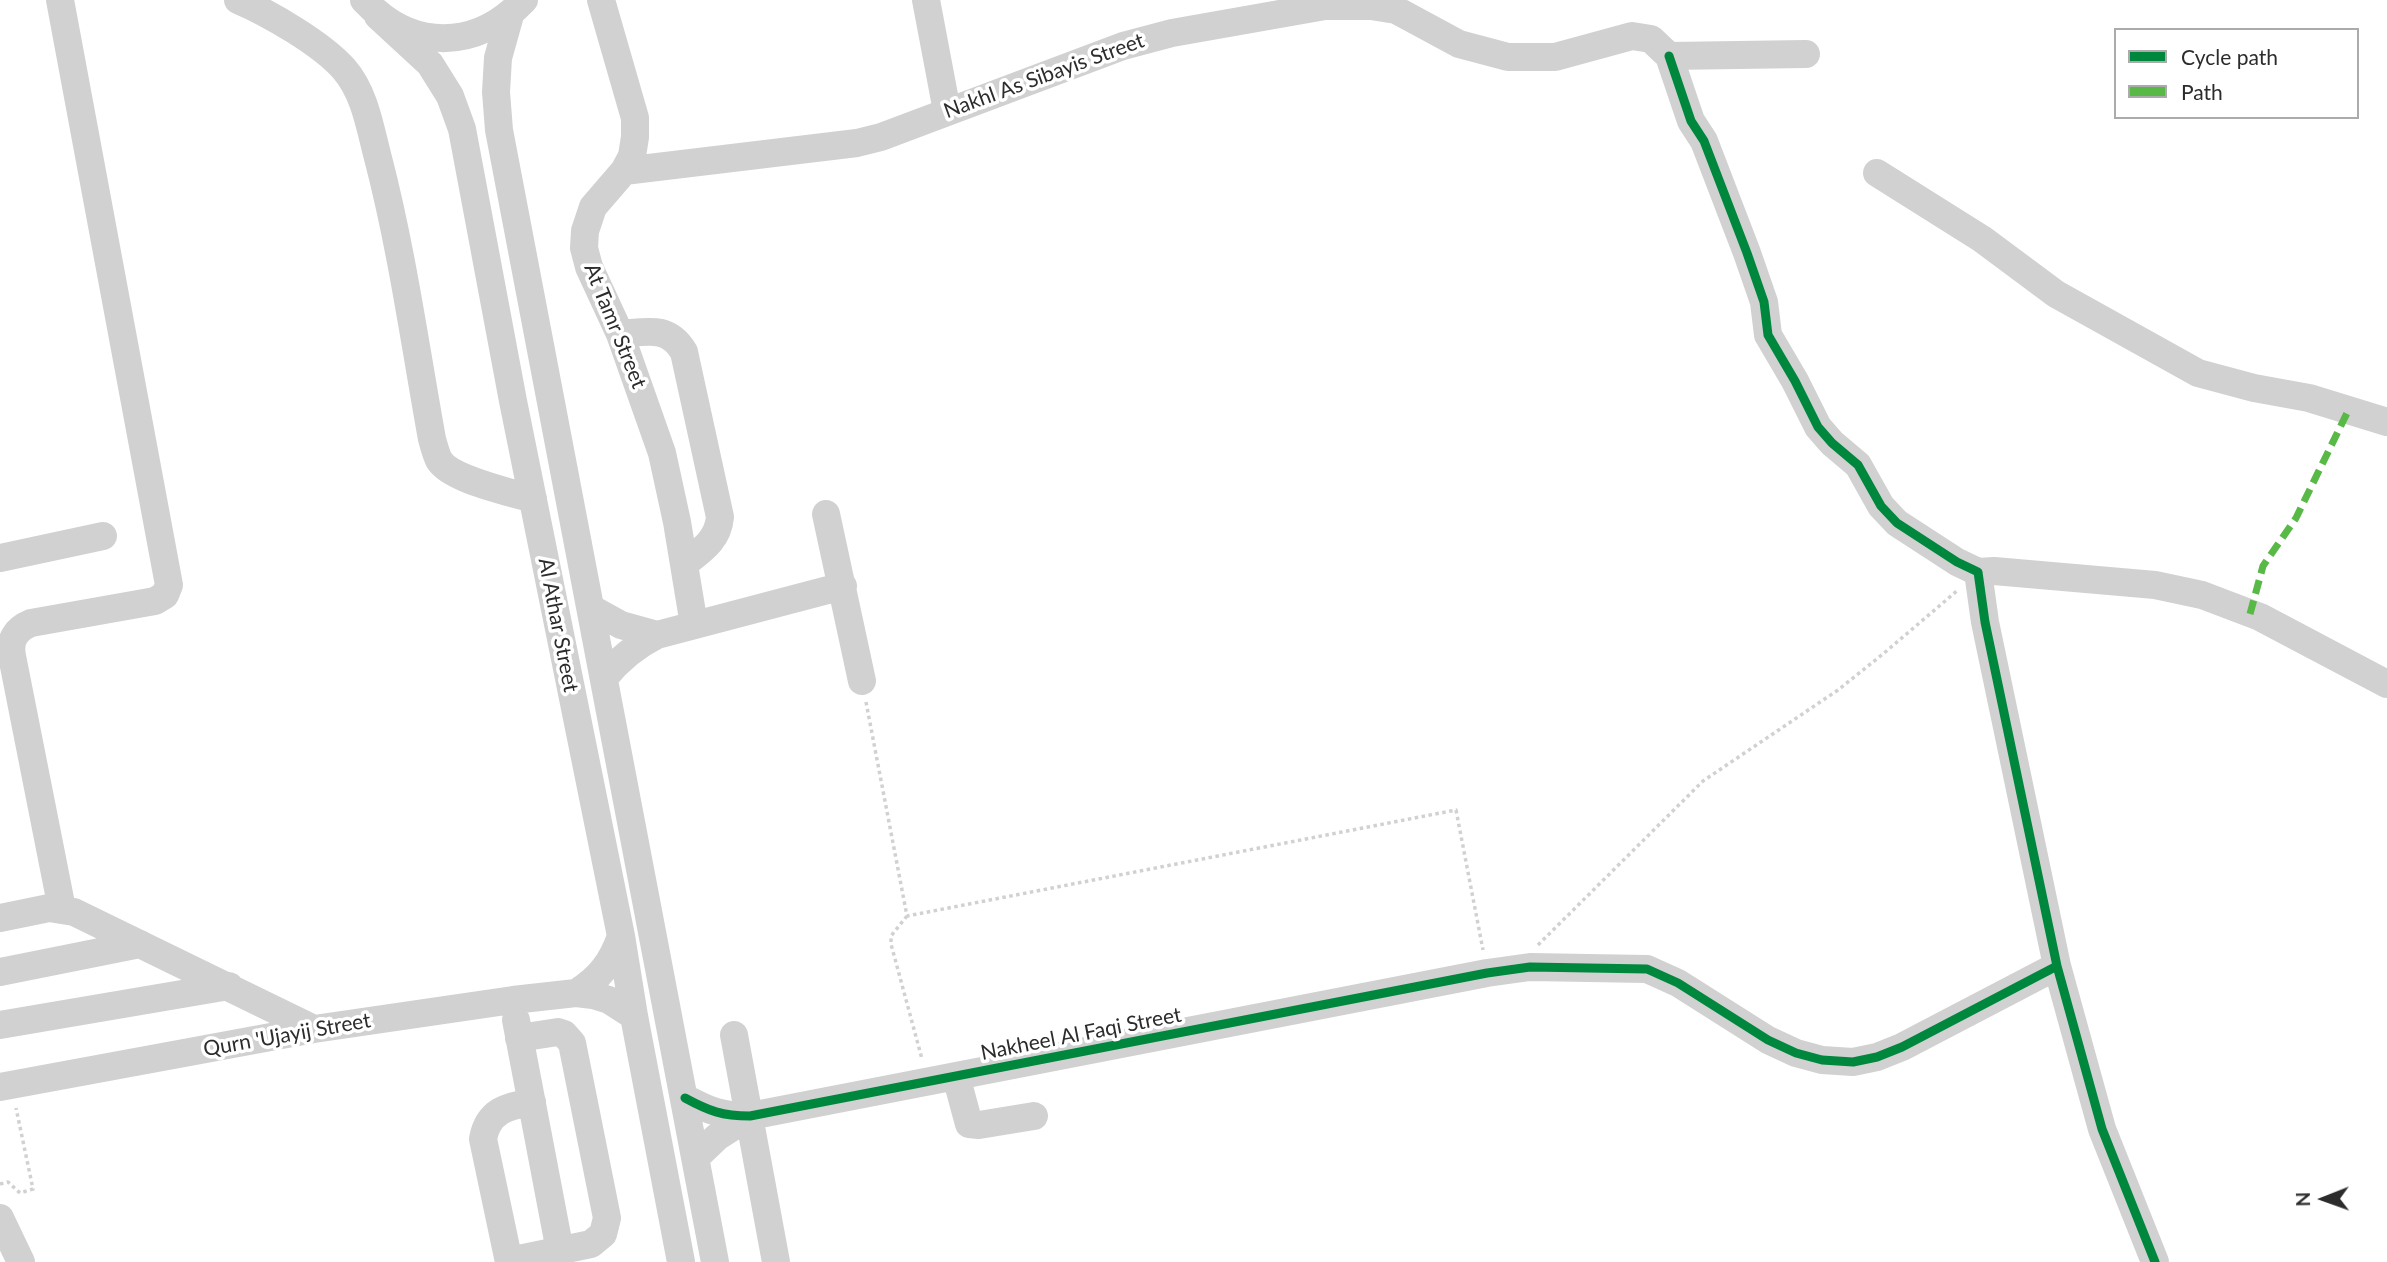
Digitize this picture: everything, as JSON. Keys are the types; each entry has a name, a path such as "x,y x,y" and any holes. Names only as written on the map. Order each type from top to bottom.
{"street":[{"path":"238,0 327,53 345,70 357,89 366,111 388,198 432,439 440,462 465,478 533,499"},
{"name":"At Tamr Street","path":"601,0 635,118 635,137 632,156 624,170 593,206 585,230 584,248 589,267 620,334 662,453 694,625"},
{"path":"926,0 947,111"},
{"name":"Nakhl As Sibayis Street","path":"624,170 857,143 881,137 1123,46 1172,33 1325,6 1371,6 1396,10 1459,44 1508,57 1555,57 1632,36 1651,39 1669,56"},
{"path":"62,909 12,656 12,639 16,632 31,622 155,601 165,595 169,585 66,7"},
{"path":"371,8 402,30 430,38 458,38 485,30 517,8"},
{"name":"Al Athar Street","path":"371,8 430,64 450,96 462,129 621,936 677,1257"},
{"name":"Al Athar Street","path":"517,8 498,58 496,92 499,130 715,1262"},
{"path":"1806,54 1669,56 1691,121 1704,141 1748,253 1763,302 1768,335 1818,427 1858,465 1881,506 1897,523 1957,562 1978,572 1994,571 2155,585 2202,596 2260,617 2387,684"},
{"path":"1877,173 1982,239 2056,294 2198,373 2254,388 2309,398 2387,422"},
{"path":"620,334 665,333 678,341 684,352 720,516 715,537 684,564"},
{"path":"826,514 862,681"},
{"path":"0,558 103,536"},
{"path":"1978,572 1985,622 2057,966 2102,1129 2155,1262"},
{"path":"604,678 619,660 636,646 657,635 843,586"},
{"path":"592,609 621,625 657,635"},
{"path":"0,918 38,909 74,912 229,985 314,1029"},
{"path":"576,993 592,983 605,970 615,954 621,936"},
{"path":"0,972 140,944"},
{"name":"Nakheel Al Faqi Street","path":"685,1098 712,1113 750,1116 1515,969 1647,969 1670,978 1768,1040 1796,1053 1822,1060 1853,1062 1877,1057 1902,1047 2057,966"},
{"path":"0,1025 229,985"},
{"name":"Qurn 'Ujayij Street","path":"6,1086 314,1029 513,1000 576,993 609,1000 634,1016"},
{"path":"513,1000 560,1251"},
{"path":"519,1038 558,1032 564,1034 572,1043 606,1210 606,1226 598,1240 584,1247 509,1261 483,1139 495,1113 503,1108 532,1102"},
{"path":"734,1035 775,1262"},
{"path":"956,1076 969,1124 979,1125 1034,1116"},
{"name":"Nakheel Al Faqi Street","path":"696,1157 717,1137 750,1116"},
{"path":"0,1219 21,1262"}],"path":[{"path":"1515,969 1703,781 1838,690 1978,572"},
{"path":"862,681 907,916"},
{"path":"928,1081 891,944 891,936 907,916 1456,810 1487,973"},
{"path":"0,1184 8,1182 20,1193 33,1189 6,1086"}],"marked path":[{"path":"2250,614 2263,566 2296,518 2348,411"}],"cycle path":[{"path":"1669,56 1691,121 1704,141 1747,253 1764,302 1768,335 1818,427 1858,465 1881,506 1897,523 1957,562 1978,572 1985,622 2057,966 2102,1129 2155,1262"},
{"path":"685,1098 716,1112 750,1116 1487,973 1530,967 1647,969 1678,983 1768,1040 1796,1053 1822,1060 1853,1062 1877,1057 1902,1047 2057,966"}]}
